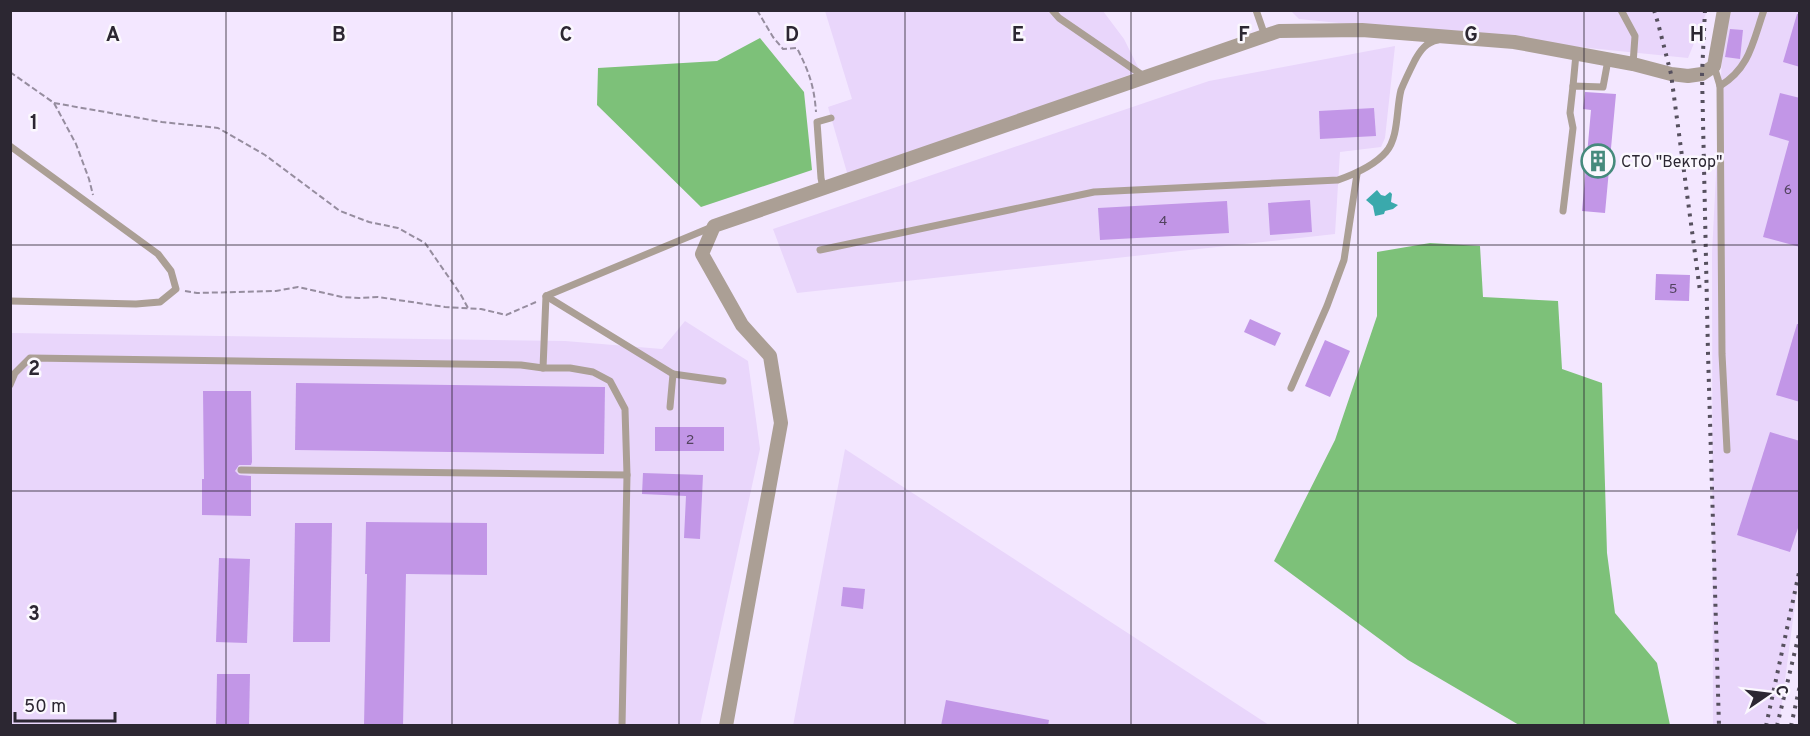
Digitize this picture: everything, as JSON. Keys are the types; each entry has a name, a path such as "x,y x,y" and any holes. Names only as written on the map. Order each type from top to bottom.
{"street":[{"path":"726,726 781,423 770,356 742,325 702,254 714,226 1279,31 1362,30 1514,42 1688,76 1702,74 1714,66 1724,10"}],"lane":[{"path":"1052,10 1059,18 1145,77"},
{"path":"1256,10 1265,36"},
{"path":"1620,10 1635,36 1633,64"},
{"path":"1720,86 1730,80 1747,61 1764,10"},
{"path":"820,250 1094,192 1338,180 1356,174 1387,152 1395,131 1401,91 1420,50 1432,41 1452,37"},
{"path":"1563,211 1573,128 1570,113 1575,54"},
{"path":"1573,86 1603,87 1608,60"},
{"path":"1714,66 1720,86 1722,354 1727,450"},
{"path":"823,188 817,122 831,118"},
{"path":"10,146 158,254 171,271 176,290 160,302 136,304 10,301"},
{"path":"1291,388 1327,306 1344,260 1356,174"},
{"path":"546,296 714,226"},
{"path":"543,368 546,296"},
{"path":"546,296 673,374 723,381"},
{"path":"10,385 15,373 30,358 521,365 593,372 610,381 625,409 627,475 622,726"},
{"path":"670,407 673,374"},
{"path":"241,470 627,475"}],"path":[{"path":"757,10 783,49 797,48 815,90 817,122"},
{"path":"10,72 54,104 76,144 89,179 96,208"},
{"path":"54,104 162,122 218,128 265,154 340,211 369,222 399,228 425,243 468,308"},
{"path":"176,290 197,293 264,292 297,287 342,297 378,297 445,308 481,309 506,315 546,296"}],"shaded area":[{"path":"825,11 1103,11 1124,39 1140,71 848,176 828,107 852,99"},
{"path":"1291,11 1707,11 1688,58 1299,19"},
{"path":"1729,11 1799,11 1799,574 1779,725 1713,726 1712,253 1722,57"},
{"path":"760,38 804,92 812,170 701,207 597,105 598,68 717,61"},
{"path":"1395,46 1385,138 1381,147 1340,152 1335,234 797,293 773,229 1209,81"},
{"path":"1377,190 1385,196 1390,192 1391,202 1398,205 1385,211 1384,214 1375,216 1373,206 1366,200"},
{"path":"1430,243 1480,246 1483,297 1558,301 1562,369 1602,383 1607,553 1615,613 1657,663 1670,725 1519,725 1408,660 1274,561 1335,440 1377,316 1377,252"},
{"path":"685,321 748,361 760,449 700,725 11,726 11,333 565,341 662,349"},
{"path":"845,449 1269,725 793,726"}],"building":[{"path":"1797,14 1800,14 1800,67 1783,62"},
{"path":"1730,29 1743,30 1740,59 1725,57"},
{"name":"СТО \"Вектор\"","path":"1585,92 1616,94 1605,213 1582,211 1591,110 1583,109"},
{"path":"1780,93 1800,98 1800,247 1763,237 1789,141 1769,135"},
{"path":"1374,108 1376,136 1320,139 1319,111"},
{"path":"1310,200 1312,232 1270,235 1268,203"},
{"path":"1227,201 1229,233 1100,240 1098,208"},
{"path":"1656,274 1690,275 1689,301 1655,300"},
{"path":"1250,319 1281,333 1275,346 1244,332"},
{"path":"1797,324 1800,324 1800,402 1776,395"},
{"path":"1325,340 1350,351 1330,397 1305,386"},
{"path":"296,383 605,387 604,454 295,450"},
{"path":"203,391 251,391 252,462 251,465 239,465 235,471 239,475 251,476 251,516 202,515"},
{"path":"655,427 724,427 724,451 655,451"},
{"path":"1770,432 1800,441 1800,522 1790,552 1737,535"},
{"path":"643,473 703,475 700,539 684,538 686,496 642,494"},
{"path":"366,522 487,523 487,575 406,574 403,726 364,726"},
{"path":"295,523 332,523 330,642 293,642"},
{"path":"219,558 250,559 247,643 216,642"},
{"path":"843,587 865,589 863,609 841,606"},
{"path":"217,674 250,674 249,726 216,726"},
{"path":"946,700 1049,720 1048,726 941,726"}],"railway":[{"path":"1654,10 1671,74 1700,291"},
{"path":"1705,10 1702,74 1719,726"},
{"path":"1766,726 1800,568"},
{"path":"1777,726 1800,630"},
{"path":"1791,726 1800,685"}],"place":[{"name":"СТО \"Вектор\"","path":"1598,161"}]}
